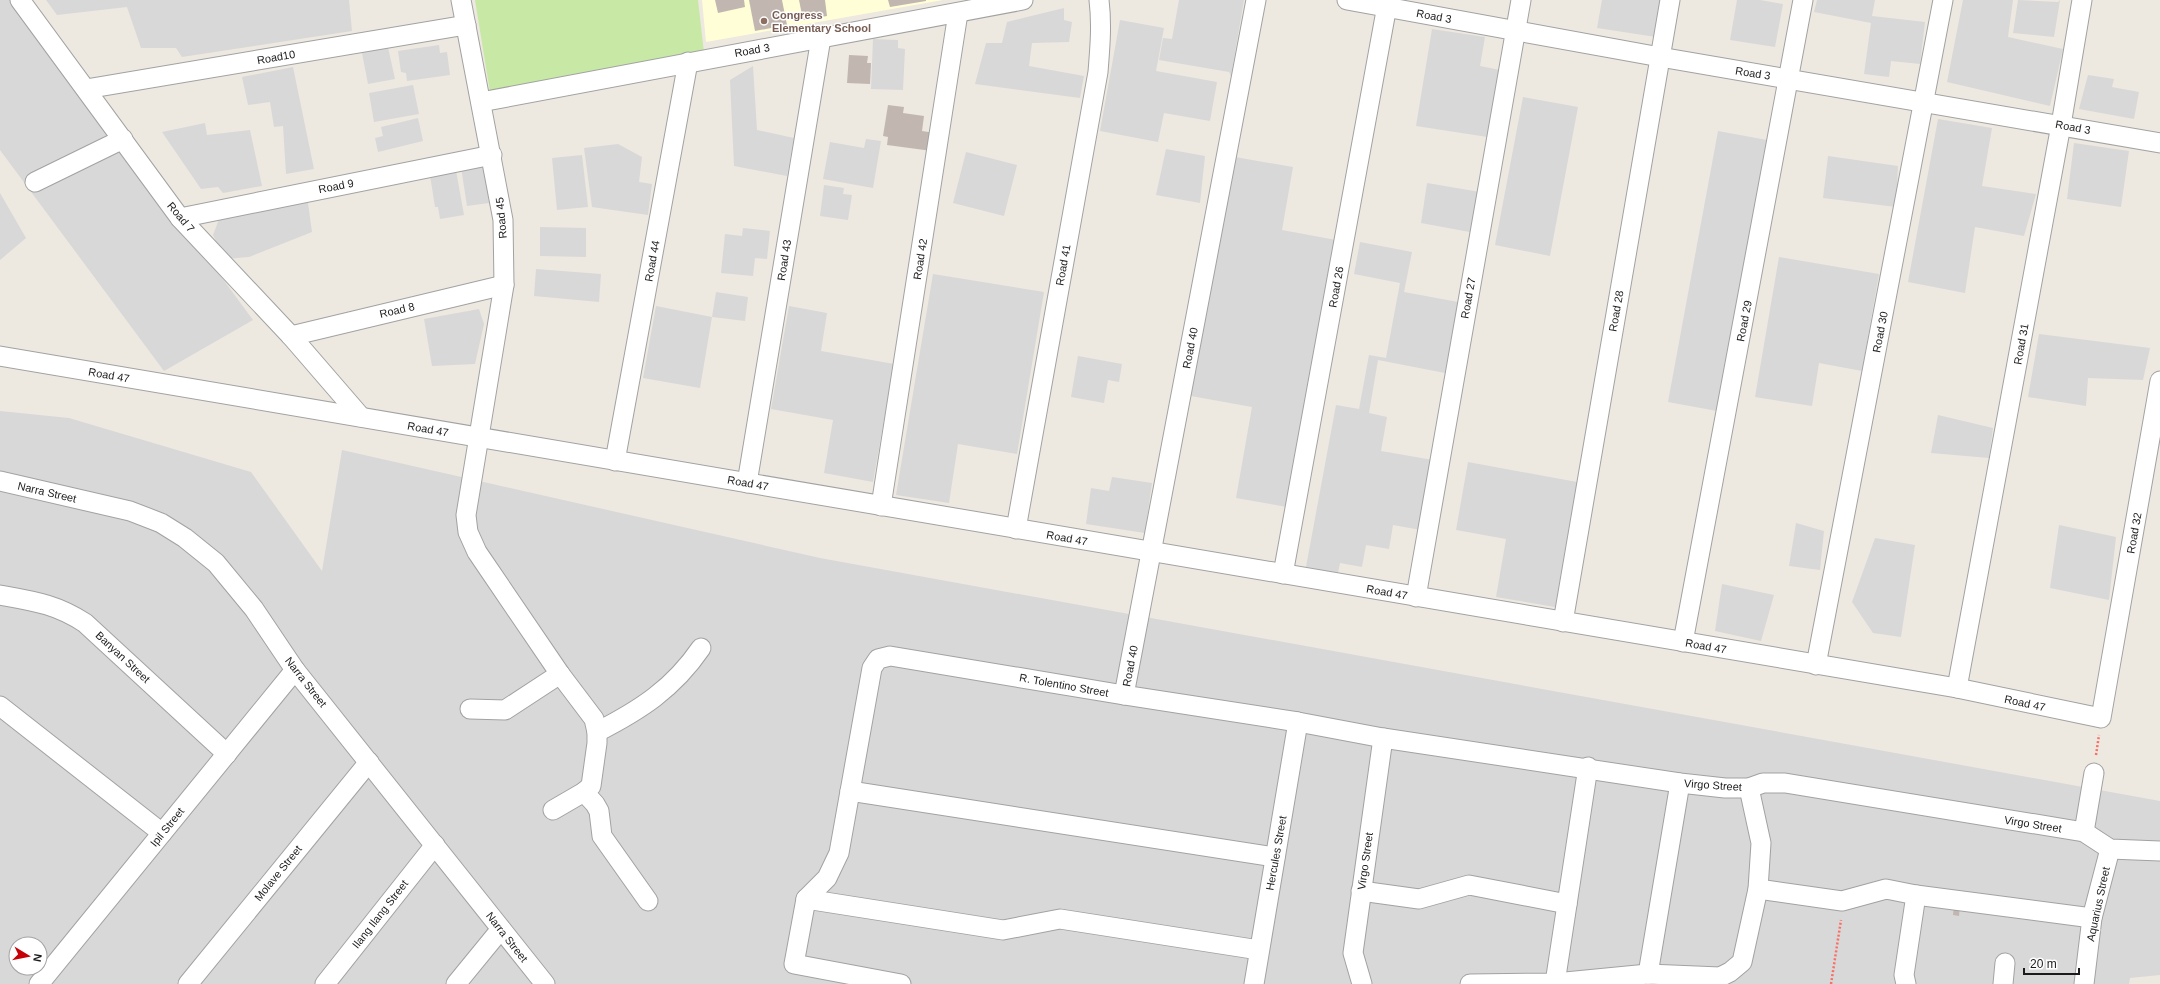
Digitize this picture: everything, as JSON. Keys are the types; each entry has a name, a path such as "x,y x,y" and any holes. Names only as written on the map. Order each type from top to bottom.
{"street":[{"name":"Road 7","path":"20,0 180,218 290,336 361,417"},
{"name":"Road 45","path":"461,0 492,155 503,220 504,285 466,515 468,532 477,552 560,674 594,719 598,732"},
{"name":"Road 3","path":"481,102 1023,0"},
{"name":"Road 41","path":"1016,529 1098,72 1101,35 1099,0"},
{"name":"Road 40","path":"1124,696 1256,0"},
{"name":"Road 3","path":"1347,0 1388,4 1660,57 2160,143"},
{"name":"Road 27","path":"1416,597 1521,0"},
{"name":"Road 28","path":"1562,622 1670,0"},
{"name":"Road 29","path":"1683,642 1790,79 1803,0"},
{"name":"Road 30","path":"1816,665 1943,0"},
{"name":"Road 31","path":"1957,688 2061,125 2082,0"},
{"name":"Road 26","path":"1283,574 1388,4"},
{"name":"Road 42","path":"881,506 958,13"},
{"name":"Road10","path":"86,89 466,25"},
{"name":"Road 43","path":"747,483 821,38"},
{"name":"Road 44","path":"615,461 688,62"},
{"path":"35,182 123,139"},
{"name":"Road 9","path":"180,218 492,155"},
{"name":"Road 8","path":"290,336 504,285"},
{"name":"Road 47","path":"0,356 1957,688 2101,718"},
{"name":"Road 32","path":"2101,718 2160,381"},
{"name":"Narra Street","path":"0,481 130,511 161,523 185,538 216,563 254,609 295,670 545,984"},
{"name":"Banyan Street","path":"0,595 48,604 67,611 85,623 227,754"},
{"path":"553,810 584,792 591,786 598,732 635,712 668,688 686,670 701,648"},
{"name":"R. Tolentino Street","path":"850,791 872,668 878,659 890,656 1124,696 1298,722"},
{"name":"Ipil Street","path":"39,984 295,670"},
{"path":"470,709 505,710 560,674"},
{"path":"0,706 162,833"},
{"name":"Virgo Street","path":"1298,722 1383,738 1588,767 1680,783 1725,788 1749,788 1763,783 1785,783 2084,832 2110,849"},
{"name":"Hercules Street","path":"1254,984 1298,722"},
{"name":"Virgo Street","path":"1362,984 1353,953 1383,738"},
{"name":"Molave Street","path":"188,984 369,762"},
{"path":"1555,983 1588,767"},
{"path":"2084,832 2094,773"},
{"path":"1648,974 1680,783"},
{"path":"1470,984 1555,983 1648,974 1720,977 1730,972 1742,962 1758,889 1761,843 1749,788"},
{"path":"901,984 794,964 806,898 827,878 839,853 850,791 1275,857"},
{"path":"584,792 599,811 602,836 648,901"},
{"name":"Ilang Ilang Street","path":"325,984 435,845"},
{"path":"2110,849 2160,852"},
{"name":"Aquarius Street","path":"2084,984 2092,918 2110,849"},
{"path":"1361,891 1419,899 1469,885 1567,904"},
{"path":"1758,889 1842,901 1886,889 1916,895 2092,918"},
{"path":"1906,984 1904,974 1916,895"},
{"path":"806,898 1003,930 1060,919 1259,950"},
{"path":"456,984 501,929"},
{"path":"2003,984 2005,964"}],"path":[{"path":"2094,773 2101,718"},
{"path":"1831,984 1839,942 1842,901"}],"shaded area":[{"path":"0,0 17,0 253,320 164,371 0,150"},
{"path":"46,0 349,0 352,31 182,57 176,48 141,48 127,7 57,15"},
{"name":"Congress Elementary School","path":"702,0 943,0 706,42"},
{"path":"1179,0 1244,0 1231,76 1229,72 1159,60 1163,38 1172,39"},
{"path":"1602,0 1662,0 1656,37 1597,28"},
{"path":"1737,0 1760,0 1783,4 1775,47 1730,40"},
{"path":"1817,0 1875,0 1872,16 1925,22 1920,64 1891,61 1889,77 1864,74 1871,23 1814,12"},
{"path":"1963,0 2013,0 2008,37 2063,49 2050,106 1947,82"},
{"path":"2018,0 2058,2 2060,0 2054,37 2013,33"},
{"path":"1064,8 1064,20 1072,22 1069,42 1032,43 1029,66 1084,76 1080,98 975,84 986,43 1002,43 1007,22"},
{"path":"1120,20 1164,28 1156,71 1217,82 1210,121 1164,113 1158,142 1100,131"},
{"path":"1432,29 1485,37 1480,66 1505,71 1494,138 1416,126"},
{"path":"873,39 898,40 898,48 905,49 903,90 871,89"},
{"path":"387,43 395,79 368,84 361,48"},
{"path":"439,45 440,53 447,52 450,75 407,81 406,73 401,72 398,51"},
{"path":"753,66 757,130 794,138 787,176 734,166 730,80"},
{"path":"293,67 314,169 286,174 283,126 274,127 270,102 248,105 242,77"},
{"path":"2088,75 2114,79 2112,87 2139,92 2134,119 2079,109"},
{"path":"413,85 419,114 374,122 369,93"},
{"path":"1523,97 1578,107 1550,256 1495,245"},
{"path":"418,118 423,141 378,152 375,138 383,136 381,127"},
{"path":"1938,119 1992,128 1982,186 2036,194 2024,236 1975,227 1965,293 1908,282"},
{"path":"205,123 207,135 250,130 262,186 223,193 218,187 201,189 162,132"},
{"path":"1718,131 1767,140 1717,411 1668,402"},
{"path":"866,139 881,141 873,188 823,179 830,142 864,148"},
{"path":"2074,143 2129,151 2121,207 2067,199"},
{"path":"618,144 642,157 639,182 652,184 648,215 592,207 584,148"},
{"path":"1166,149 1205,156 1200,203 1156,195"},
{"path":"966,152 1017,165 1004,216 953,203"},
{"path":"582,155 588,207 557,210 552,158"},
{"path":"1828,156 1898,166 1896,207 1823,198"},
{"path":"1235,157 1293,167 1282,230 1336,240 1287,507 1236,498 1252,407 1191,396"},
{"path":"486,164 493,186 487,187 489,203 467,206 461,167"},
{"path":"455,165 464,215 440,219 438,207 435,207 429,169"},
{"path":"1427,183 1480,192 1475,233 1421,223"},
{"path":"824,185 844,188 843,194 852,195 848,220 820,216"},
{"path":"0,193 26,238 0,260"},
{"path":"307,196 312,232 249,257 225,259 213,235 221,214"},
{"path":"540,227 586,228 586,257 540,256"},
{"path":"743,228 770,231 767,259 755,258 753,276 721,273 725,234 742,236"},
{"path":"1360,242 1412,252 1404,292 1458,302 1445,373 1378,360 1369,413 1387,417 1381,451 1433,460 1421,530 1393,525 1389,549 1366,545 1362,567 1340,563 1338,573 1306,567 1336,405 1359,409 1369,355 1386,358 1400,283 1354,274"},
{"path":"1779,257 1879,274 1862,371 1819,363 1812,406 1755,397"},
{"path":"536,269 601,274 599,302 534,296"},
{"path":"933,274 1044,292 1017,454 958,444 949,503 896,495"},
{"path":"716,292 748,297 745,321 712,317"},
{"path":"656,306 712,317 700,388 643,378"},
{"path":"789,306 827,313 821,351 894,364 873,482 824,473 833,420 771,409"},
{"path":"479,309 484,324 475,364 432,366 424,319"},
{"path":"2039,334 2150,348 2143,380 2088,378 2086,406 2028,397"},
{"path":"1078,356 1122,364 1119,382 1108,380 1104,403 1071,397"},
{"path":"0,411 69,418 251,472 322,571 342,450 820,558 2160,801 2160,975 2130,978 2129,984 0,984"},
{"path":"1938,415 1993,428 1989,458 1931,453"},
{"path":"1468,462 1577,482 1555,607 1496,597 1506,539 1456,530"},
{"path":"1112,477 1152,483 1145,533 1086,524 1091,488 1109,491"},
{"path":"1796,523 1824,531 1820,570 1789,566"},
{"path":"2059,525 2116,537 2109,600 2050,588"},
{"path":"1875,538 1915,545 1901,637 1873,633 1852,602"},
{"path":"1722,584 1774,595 1761,641 1715,631"}],"green space":[{"path":"475,0 698,0 704,53 490,92"}],"building":[{"path":"715,0 744,0 745,7 718,13"},
{"path":"749,0 782,0 787,25 755,31"},
{"path":"799,0 825,0 827,16 803,20"},
{"path":"888,0 926,0 926,1 890,7"},
{"path":"849,55 868,56 867,63 871,63 870,84 847,83"},
{"path":"888,105 904,107 903,113 924,116 922,131 935,133 932,151 887,145 888,137 883,136"},
{"path":"1960,904 1959,916 1953,915 1954,905"}],"place":[{"name":"Congress Elementary School","path":"764,21"}]}
